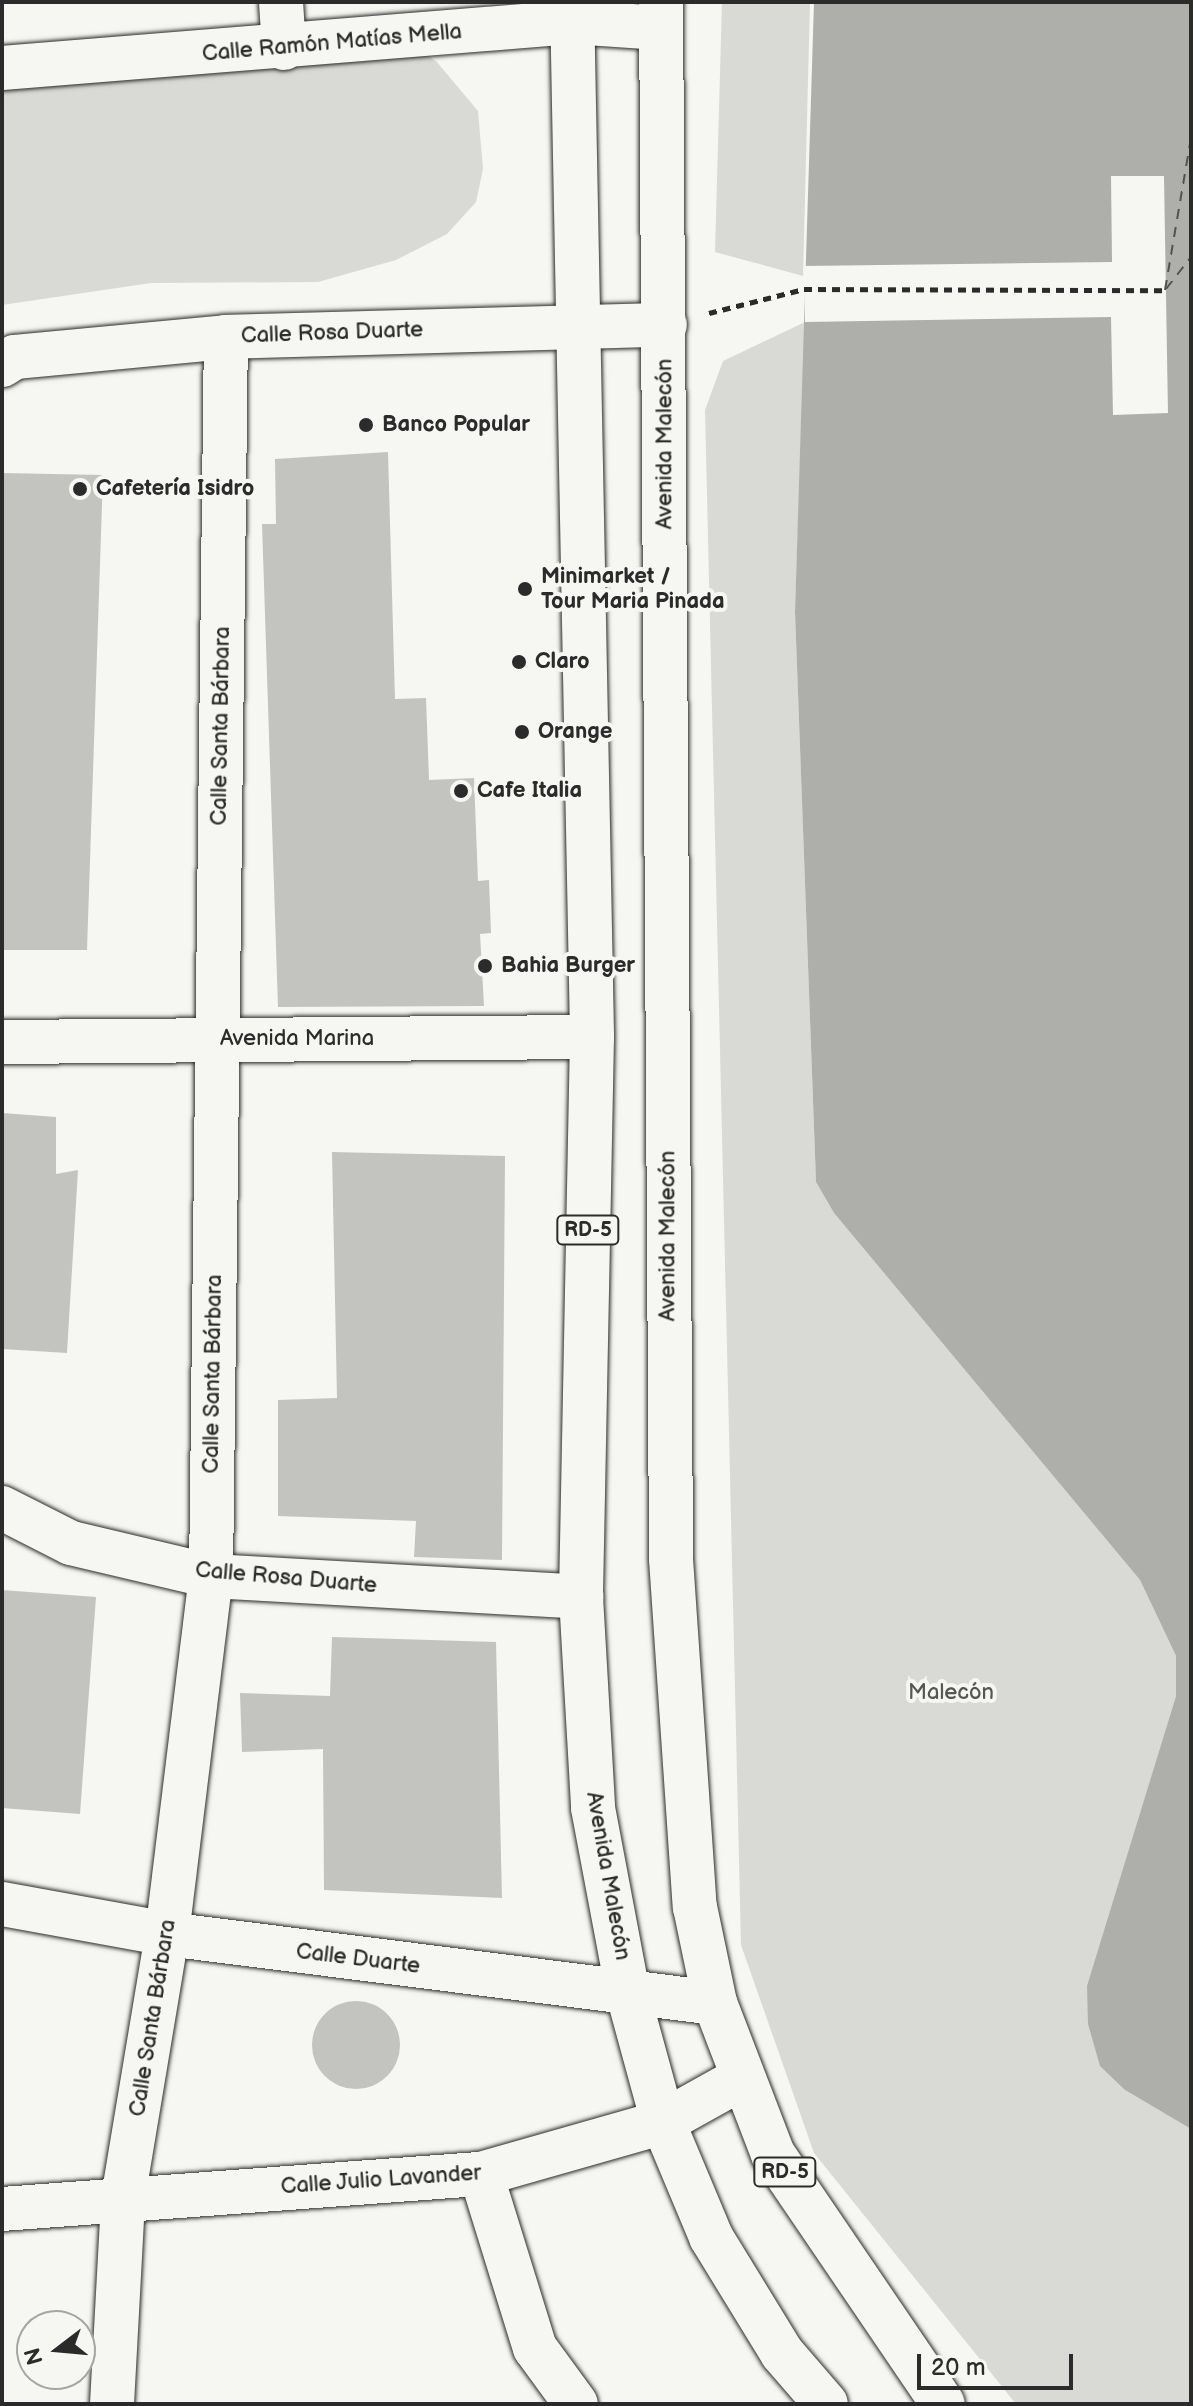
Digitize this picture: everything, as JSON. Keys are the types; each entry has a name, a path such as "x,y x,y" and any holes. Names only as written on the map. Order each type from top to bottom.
{"street":[{"path":"281,2 284,48"},
{"name":"Calle Ramón Matías Mella","path":"2,68 284,48 572,12 661,15"},
{"name":"Avenida Malecón","path":"572,12 592,1037 581,1597 593,1808 628,1994 663,2122 711,2237 782,2353 826,2404"},
{"name":"Avenida Malecón","path":"661,15 671,1587 695,1907 715,2003 773,2154 943,2404"},
{"name":"Calle Rosa Duarte","path":"2,365 15,357 226,337 580,324 665,325"},
{"name":"Calle Santa Bárbara","path":"112,2404 123,2198 167,1934 211,1576 226,337"},
{"name":"Avenida Marina","path":"2,1042 592,1037"},
{"name":"Calle Rosa Duarte","path":"2,1508 71,1543 211,1576 581,1597"},
{"name":"Calle Duarte","path":"2,1904 167,1934 715,2003"},
{"name":"Calle Julio Lavander","path":"2,2209 481,2174 663,2122 742,2078"},
{"path":"481,2174 535,2348 576,2404"}],"path":[{"path":"665,325 804,289 1165,290"}],"green space":[{"path":"722,2 810,2 803,276 715,252"},
{"path":"389,34 436,61 478,111 483,169 476,202 447,234 396,260 318,282 151,283 2,305 2,68"},
{"name":"Malecón","path":"805,322 795,612 816,1182 834,1213 1140,1580 1176,1656 1176,1696 1108,1921 1125,2090 1191,2129 1191,2404 1016,2404 814,2153 741,1945 705,410 723,361"}],"shaded area":[{"path":"814,2 1191,2 1191,2129 1125,2090 1100,2066 1088,2024 1087,1986 1176,1696 1176,1656 1140,1580 834,1213 816,1182 795,612"}],"pier":[{"path":"1111,176 1164,176 1168,413 1113,415 1111,317 805,322 804,266 1112,262"}],"building":[{"path":"388,452 395,699 426,698 429,780 474,778 478,881 489,880 491,933 480,934 484,1006 278,1007 262,524 276,524 275,459"},
{"path":"2,473 103,475 87,950 2,950"},
{"path":"2,1113 56,1117 56,1174 78,1170 67,1353 2,1349"},
{"path":"332,1152 505,1156 502,1560 414,1557 416,1521 278,1516 278,1400 337,1398"},
{"path":"2,1590 96,1597 80,1814 2,1808"},
{"path":"332,1637 496,1642 502,1898 324,1890 323,1749 242,1752 240,1693 330,1696"},
{"path":"356,2001 373,2005 387,2014 396,2028 400,2045 396,2062 387,2076 373,2085 356,2089 339,2085 325,2076 316,2062 312,2045 316,2028 325,2014 339,2005"}],"ferry route":[{"path":"1165,290 1191,138"},
{"path":"1166,289 1191,257"}],"place":[{"name":"Banco Popular","path":"366,425"},
{"name":"Cafetería Isidro","path":"80,489"},
{"name":"Minimarket / Tour Maria Pinada","path":"525,589"},
{"name":"Claro","path":"519,662"},
{"name":"Orange","path":"522,732"},
{"name":"Cafe Italia","path":"461,791"},
{"name":"Bahia Burger","path":"485,966"}]}
